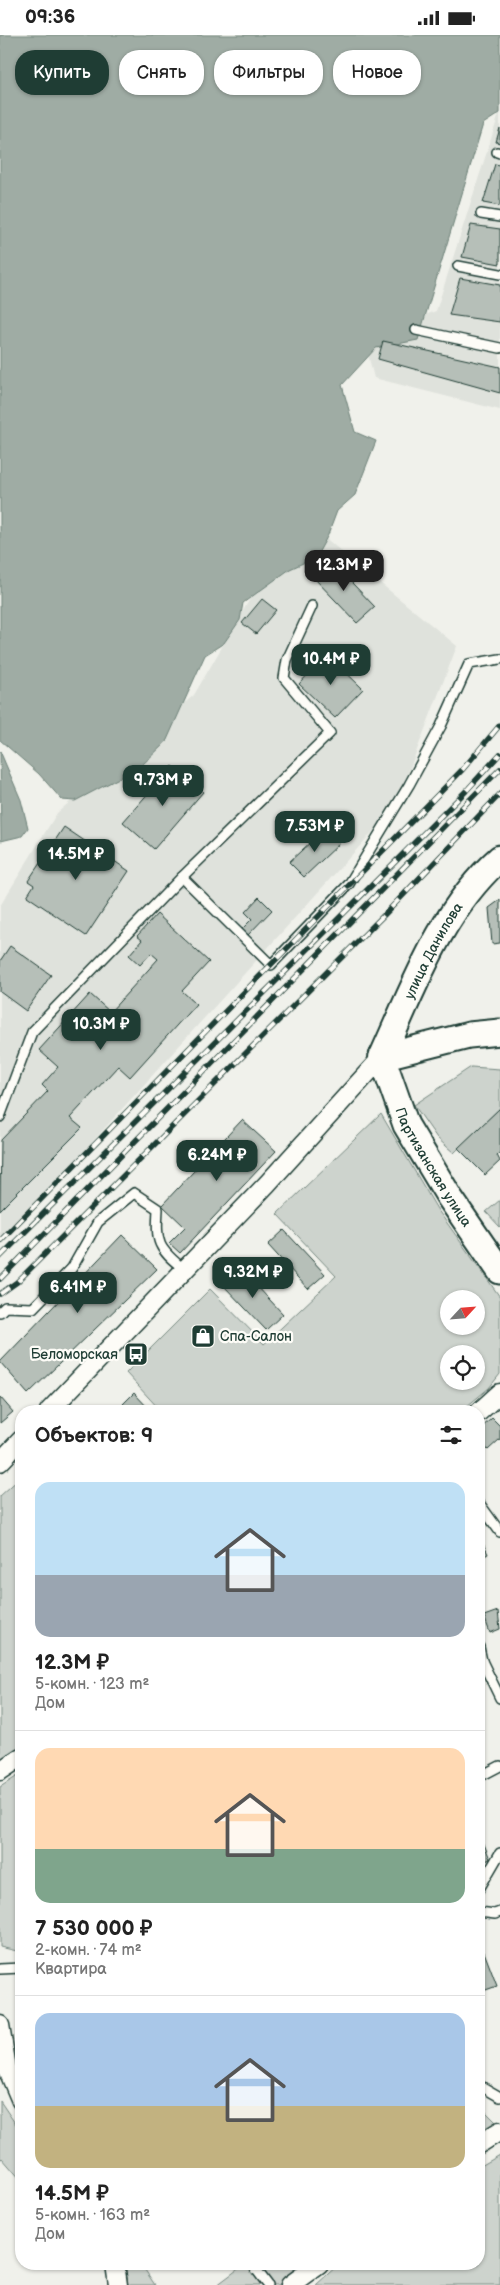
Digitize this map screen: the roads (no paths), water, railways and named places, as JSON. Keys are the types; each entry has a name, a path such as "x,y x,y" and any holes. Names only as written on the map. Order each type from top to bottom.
{"main road":[{"name":"улица Данилова","path":"382,1057 439,934 482,873 500,858"},
{"path":"382,1057 469,1035 500,1032"},
{"name":"Партизанская улица","path":"382,1057 406,1125 450,1198 500,1271"}],"street":[{"path":"55,1405 267,1184 382,1057"},
{"path":"485,1407 500,1393"},
{"path":"0,1462 15,1446"},
{"path":"0,1771 15,1761"},
{"path":"0,2025 7,2068 15,2087"},
{"path":"485,2140 500,2131"},
{"path":"116,2270 118,2285"},
{"path":"290,2285 311,2270"}],"lane":[{"path":"481,213 500,217"},
{"path":"458,266 500,275"},
{"path":"416,330 500,348"},
{"path":"0,1117 32,1032 182,877 330,733 284,678 287,660 312,606"},
{"path":"182,877 271,965 348,884 409,785 441,726 470,664 500,659"},
{"path":"0,1312 5,1307 33,1308 72,1267 98,1222 134,1193 158,1209 156,1236 166,1255 185,1270"},
{"path":"485,1512 500,1533"},
{"path":"485,1671 500,1698"},
{"path":"485,1774 500,1766"},
{"path":"485,1879 500,1853"},
{"path":"485,1912 495,1913 500,1911"},
{"path":"0,1969 15,1968"},
{"path":"485,2088 500,2097"},
{"path":"257,2270 268,2285"}],"railway":[{"path":"0,1241 463,769 500,725"},
{"path":"0,1257 466,791 500,754"},
{"path":"0,1279 500,769"},
{"path":"0,1294 17,1282 386,913 500,794"}],"place":[{"name":"Спа-Салон","path":"203,1336"},
{"name":"Беломорская","path":"136,1354"}]}
